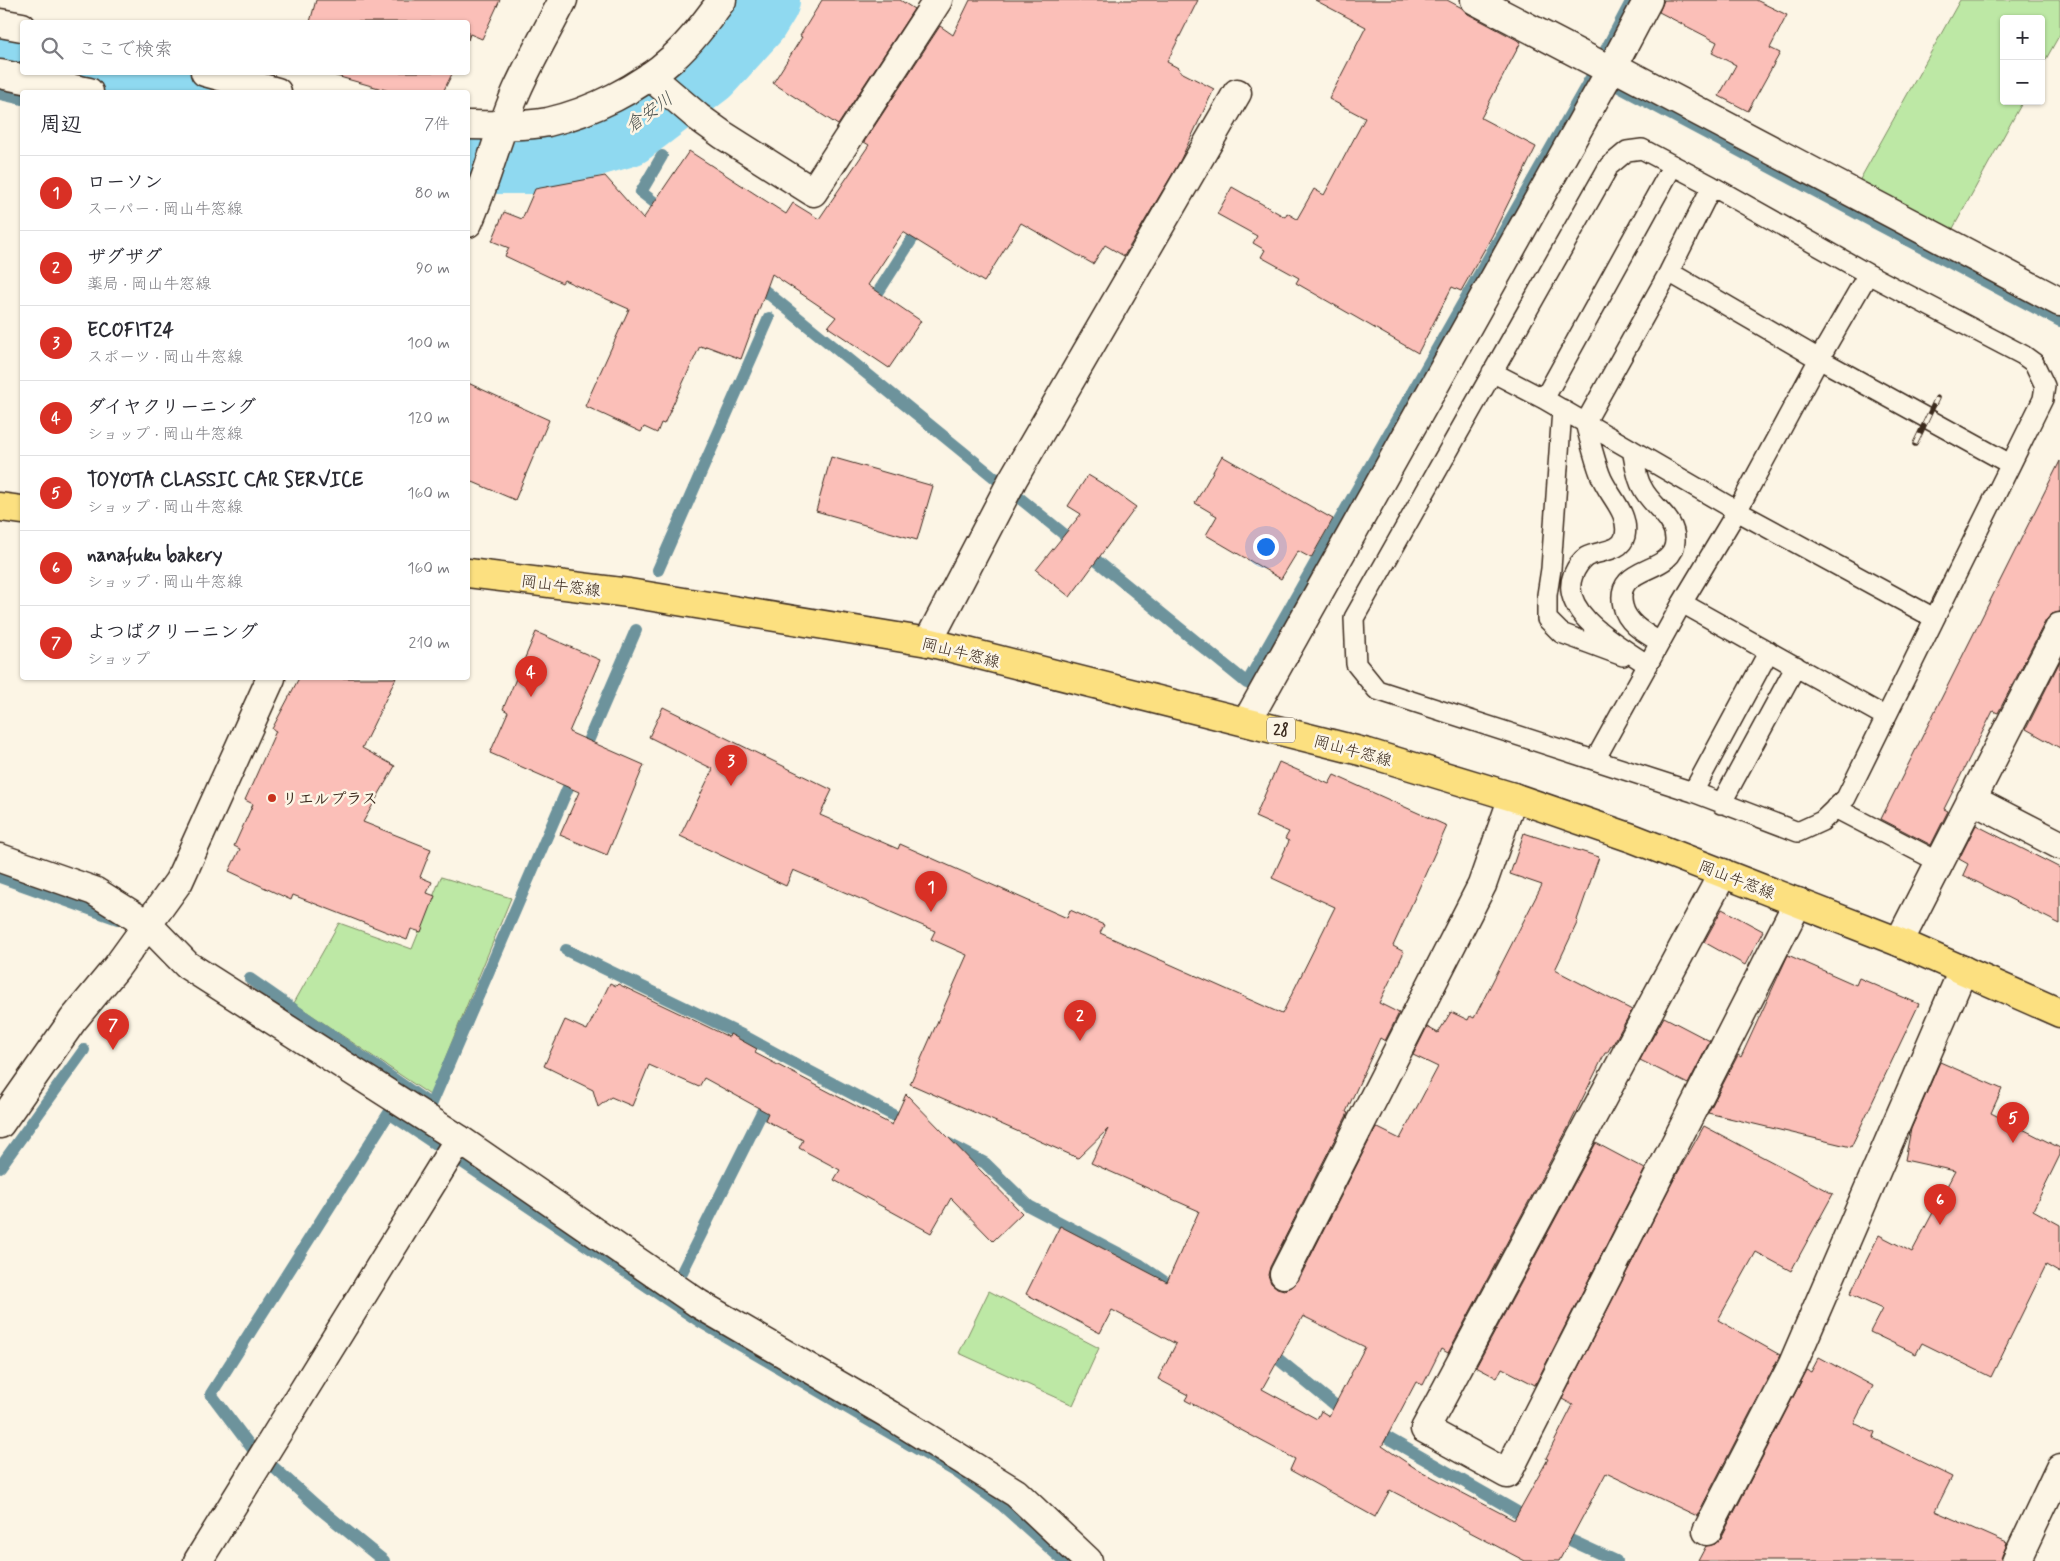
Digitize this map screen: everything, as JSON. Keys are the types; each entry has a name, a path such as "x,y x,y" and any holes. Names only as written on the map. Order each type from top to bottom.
{"main road":[{"path":"0,507 20,510"},
{"name":"岡山牛窓線","path":"470,573 628,593 928,642 1096,686 1368,753 1513,797 1632,838 1899,942 2060,1013"}],"street":[{"path":"470,217 479,185 517,89 563,0"},
{"path":"470,125 501,132 546,122 605,103 655,80 672,59 696,35 722,0"},
{"path":"655,80 723,135 813,192 938,0"},
{"path":"1475,0 1604,72 1627,74 2060,302"},
{"path":"1247,722 1604,72 1648,0"},
{"path":"0,23 20,27"},
{"path":"0,74 79,90"},
{"path":"216,75 270,90"},
{"path":"928,642 1008,488 1237,93"},
{"path":"1899,942 2060,627"},
{"path":"0,1124 73,1020 116,968 179,881 270,680"},
{"path":"1284,1274 1482,885 1513,797"},
{"path":"1971,799 2060,845"},
{"path":"0,858 94,891 147,924 188,965 453,1149 699,1304 890,1415 1016,1493 1088,1561"},
{"path":"1723,873 1425,1429 1507,1474 1798,902"},
{"path":"1707,1531 1792,1366 1963,970"},
{"path":"198,1561 453,1149"},
{"path":"2016,1561 2060,1468"}],"lane":[{"path":"1642,149 1712,186 1868,274 2023,355 2034,363 2045,386 2043,399 1846,798 1822,821 1798,832 1720,804 1693,792 1377,690 1356,664 1354,618 1609,166 1627,151 1642,149"},
{"path":"1544,399 1673,165"},
{"path":"1648,665 1593,627 1576,606 1572,596 1570,584 1578,565 1587,557 1614,549 1622,543 1625,536 1624,518 1600,477 1585,423 1669,272 1712,186"},
{"path":"1669,272 1819,359 2010,464"},
{"path":"1595,760 1682,602 1737,511 1819,359 1868,274"},
{"path":"1492,372 1544,399 1737,511 1934,618"},
{"path":"1562,410 1551,569 1546,595 1547,619 1562,633 1648,665"},
{"path":"1632,450 1642,487 1674,528 1676,540 1674,551 1666,561 1637,574 1627,582 1622,600 1624,611 1639,630 1660,642"},
{"path":"1682,602 1886,717"},
{"path":"1693,792 1769,650"},
{"path":"1720,804 1796,666"},
{"path":"1835,808 1939,862"}],"green space":[{"path":"1960,0 2060,0 2060,34 2045,61 2045,15 2000,15 2000,105 2021,105 1951,232 1858,183"},
{"path":"441,877 511,898 430,1095 294,1003 339,923 412,949"},
{"path":"989,1291 1099,1348 1073,1405 959,1353"}],"building":[{"path":"316,0 500,0 482,39 470,34 470,20 311,20"},
{"path":"822,0 900,0 914,9 838,125 773,83 802,37 800,36"},
{"path":"970,0 1198,0 1167,62 1180,69 1179,71 1214,89 1179,163 1124,256 1105,245 1093,264 1021,223 984,282 903,232 868,285 921,321 889,368 828,327 836,317 772,274 741,359 706,346 706,348 700,346 664,424 661,423 657,433 644,427 641,432 585,406 629,309 564,280 562,283 505,256 509,248 492,241 504,212 522,219 535,189 605,176 643,219 689,151 786,214 793,203 819,219 869,145 864,142 940,26 953,35"},
{"path":"1315,0 1447,0 1462,8 1468,14 1521,42 1481,118 1536,147 1492,236 1461,291 1452,287 1418,353 1296,283 1299,278 1261,257 1265,250 1253,243 1257,236 1217,214 1232,187 1285,217 1287,213 1297,219 1314,189 1324,195 1365,118 1329,99 1366,27"},
{"path":"1664,0 1756,0 1787,15 1770,48 1780,53 1748,111 1719,96 1736,65 1712,53 1717,42 1659,12"},
{"path":"333,75 452,75 444,90 386,90"},
{"path":"470,384 549,420 515,500 470,481"},
{"path":"1222,456 1333,519 1311,558 1298,551 1281,579 1206,535 1217,516 1195,503"},
{"path":"831,457 933,486 917,540 816,511"},
{"path":"2060,461 2060,612 2052,614 2046,620 1998,713 1993,711 1944,809 1948,811 1931,845 1881,819"},
{"path":"1088,475 1136,507 1070,597 1036,570 1081,514 1068,506"},
{"path":"536,632 600,660 569,732 644,765 607,855 560,835 579,792 490,753 508,712 503,709"},
{"path":"2060,661 2060,748 2026,729"},
{"path":"298,680 395,680 362,748 395,766 363,822 431,849 420,877 432,882 427,893 435,896 421,932 411,929 407,940 293,895 291,900 229,871 240,849 234,846 253,804 245,800 276,731 272,729"},
{"path":"663,707 832,790 820,815 898,849 900,844 1067,918 1070,910 1104,925 1100,933 1282,1014 1335,907 1272,878 1289,841 1285,839 1289,832 1255,817 1279,762 1329,784 1334,775 1447,826 1393,946 1404,952 1379,1003 1399,1013 1385,1041 1380,1038 1346,1112 1348,1113 1270,1267 1268,1275 1271,1283 1277,1288 1284,1290 1292,1287 1298,1281 1376,1127 1400,1139 1438,1067 1413,1055 1427,1027 1438,1033 1451,1012 1468,1020 1470,1016 1474,1018 1542,885 1510,874 1524,833 1599,857 1578,921 1555,970 1632,1010 1612,1046 1605,1053 1568,1128 1448,1353 1441,1349 1423,1385 1416,1382 1382,1446 1415,1468 1514,1520 1548,1459 1546,1458 1573,1405 1562,1399 1672,1183 1704,1126 1833,1194 1791,1271 1756,1252 1718,1320 1780,1355 1697,1516 1606,1473 1559,1561 1525,1561 1390,1490 1375,1517 1290,1470 1295,1459 1185,1400 1188,1395 1158,1379 1176,1344 1112,1310 1100,1333 1026,1294 1060,1226 1167,1282 1199,1211 1091,1163 1108,1129 1078,1158 910,1084 967,955 931,939 935,931 793,870 786,886 680,836 713,769 649,737","holes":["1303,1316 1365,1347 1329,1416 1321,1411 1317,1419 1262,1389"]},
{"path":"1976,825 2060,868 2060,924 1963,875 1968,864 1959,859"},
{"path":"1722,909 1763,931 1745,965 1704,942"},
{"path":"1788,955 1856,985 1859,978 1919,1004 1851,1147 1708,1113 1738,1055 1741,1057"},
{"path":"610,983 616,986 618,984 729,1037 730,1034 757,1049 755,1053 892,1125 906,1094 1022,1213 993,1241 951,1198 931,1233 834,1180 840,1170 799,1148 803,1140 765,1120 768,1113 704,1078 699,1087 649,1065 632,1106 611,1097 598,1107 593,1090 544,1066 565,1020 587,1030"},
{"path":"1664,1017 1710,1041 1688,1084 1640,1060"},
{"path":"1940,1062 2002,1089 1991,1113 2060,1148 2060,1155 2033,1210 2060,1225 2060,1273 2046,1265 1991,1377 1922,1343 1916,1354 1870,1332 1882,1309 1850,1294 1879,1235 1912,1252 1955,1171 1905,1160 1911,1129"},
{"path":"1596,1143 1645,1169 1535,1385 1502,1368 1497,1378 1476,1367"},
{"path":"1819,1357 1873,1386 1854,1423 1875,1433 1873,1438 1952,1477 1935,1511 2007,1543 2001,1561 1698,1561 1706,1546 1715,1544 1721,1538 1807,1370 1811,1372"}],"waterway":[{"name":"倉安川","path":"470,158 535,158 626,131 706,70 753,18 764,0"},
{"path":"706,70 722,79 751,49 784,0"},
{"path":"754,282 1247,683 1593,74 1632,0"},
{"name":"倉安川","path":"0,48 20,52"},
{"name":"倉安川","path":"120,75 169,90"},
{"path":"1604,79 2060,321"},
{"path":"0,94 20,99"},
{"path":"662,156 641,192 668,213"},
{"path":"870,305 921,225"},
{"path":"658,570 769,318"},
{"path":"250,979 431,1105 636,630"},
{"path":"0,877 118,919"},
{"path":"566,950 746,1037 910,1124"},
{"path":"0,1167 84,1050"},
{"path":"681,1274 770,1096"},
{"path":"384,1561 319,1508 251,1447 211,1394 389,1113 699,1321 955,1471 1003,1506 1064,1561"},
{"path":"947,1143 985,1163 1029,1206 1139,1264 1169,1285"},
{"path":"1267,1350 1348,1416"},
{"path":"1372,1429 1533,1521"},
{"path":"1555,1533 1616,1561"}],"railway":[{"path":"1915,444 1937,398"}],"place":[{"name":"ダイヤクリーニング","path":"531,697"},
{"name":"ECOFIT24","path":"731,786"},
{"name":"リエルプラス","path":"272,798"},
{"name":"ローソン","path":"931,912"},
{"name":"ザグザグ","path":"1080,1041"},
{"name":"よつばクリーニング","path":"113,1050"},
{"name":"TOYOTA CLASSIC CAR SERVICE","path":"2013,1143"},
{"name":"nanafuku bakery","path":"1940,1225"}]}
